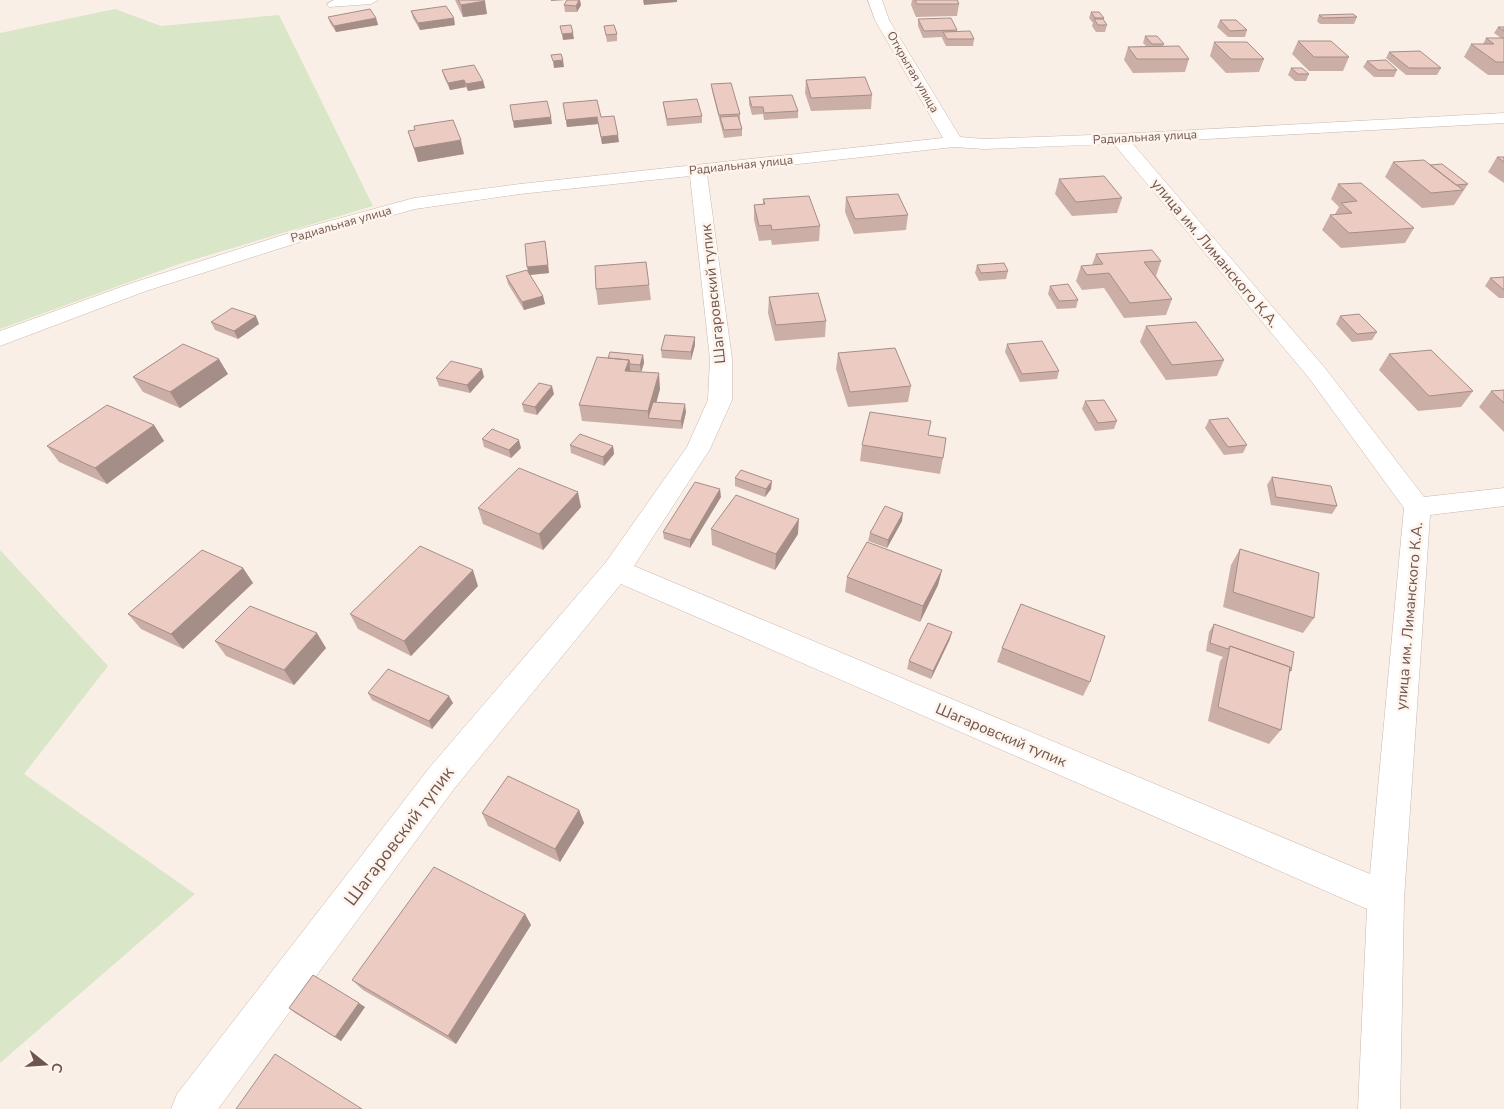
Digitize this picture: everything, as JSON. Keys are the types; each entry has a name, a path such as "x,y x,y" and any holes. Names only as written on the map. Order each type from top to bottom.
{"street":[{"path":"334,4 372,0"},
{"name":"Открытая улица","path":"875,0 882,20 954,142"},
{"name":"Радиальная улица","path":"0,339 140,287 315,230 414,204 520,189 954,142 984,144 1119,139 1504,118"},
{"name":"улица им. Лиманского К.А.","path":"1119,139 1317,373 1417,507 1386,899 1379,1109"},
{"name":"Шагаровский тупик","path":"192,1109 442,778 616,570 698,449 720,400 722,359 698,169"},
{"path":"1417,507 1504,497"},
{"name":"Шагаровский тупик","path":"616,570 1386,899"}],"green space":[{"path":"115,9 161,26 279,15 373,206 179,264 0,329 0,33"},
{"path":"0,550 108,666 24,774 195,894 0,1063"}],"building":[{"path":"458,0 484,0 485,1 461,5"},
{"path":"567,0 579,0 576,6 564,5"},
{"path":"915,0 957,0 959,4 917,4"},
{"path":"446,6 454,18 418,23 411,11"},
{"path":"370,9 376,18 334,26 328,17"},
{"path":"1091,12 1099,12 1104,18 1095,18"},
{"path":"1353,14 1357,17 1323,18 1319,15"},
{"path":"951,18 957,30 924,31 918,19"},
{"path":"1094,19 1103,19 1107,25 1098,25"},
{"path":"1220,20 1236,20 1247,30 1230,31"},
{"path":"571,25 573,33 562,34 560,26"},
{"path":"614,25 617,34 606,35 604,26"},
{"path":"970,31 974,39 947,39 943,32"},
{"path":"1145,36 1157,36 1164,44 1152,44"},
{"path":"1486,38 1504,38 1504,62 1496,62 1471,44 1494,44"},
{"path":"1298,41 1331,41 1349,57 1314,57"},
{"path":"1214,42 1247,42 1264,59 1231,59"},
{"path":"1179,46 1189,59 1137,59 1128,47"},
{"path":"1420,51 1441,68 1409,68 1389,52"},
{"path":"561,54 563,60 553,61 551,55"},
{"path":"1386,60 1397,70 1378,70 1367,61"},
{"path":"474,65 483,81 466,84 464,80 448,83 442,70"},
{"path":"1291,68 1302,68 1309,74 1298,74"},
{"path":"865,77 872,95 811,98 806,80"},
{"path":"731,83 740,114 719,115 711,84"},
{"path":"792,95 798,111 764,113 763,107 752,107 749,97"},
{"path":"697,99 702,116 667,119 663,102"},
{"path":"597,100 601,117 614,116 618,135 601,137 597,117 566,120 563,103"},
{"path":"547,101 551,117 513,121 510,105"},
{"path":"738,116 742,129 724,130 720,117"},
{"path":"453,120 461,140 414,148 408,131 415,130 414,126"},
{"path":"1497,157 1504,157 1504,162"},
{"path":"1424,160 1463,190 1431,193 1393,162"},
{"path":"1442,164 1468,184 1456,185 1430,165"},
{"path":"1104,176 1122,198 1076,202 1059,179"},
{"path":"1361,183 1414,228 1349,233 1330,215 1352,213 1341,203 1357,201 1338,184"},
{"path":"898,194 908,215 855,219 846,197"},
{"path":"809,196 820,226 772,230 771,225 759,226 754,205 765,204 763,199"},
{"path":"545,241 548,265 527,267 525,244"},
{"path":"1152,250 1161,261 1144,262 1172,299 1130,303 1109,273 1087,275 1081,266 1103,264 1096,254"},
{"path":"646,262 649,285 596,289 595,266"},
{"path":"1004,263 1008,271 981,273 977,265"},
{"path":"527,270 543,296 522,302 506,276"},
{"path":"1504,277 1504,290 1490,278"},
{"path":"1068,284 1078,300 1059,301 1050,286"},
{"path":"818,293 826,321 776,325 769,297"},
{"path":"232,308 256,316 234,331 211,322"},
{"path":"1359,314 1377,332 1357,334 1340,316"},
{"path":"1196,322 1224,360 1172,365 1146,326"},
{"path":"665,335 695,337 691,352 661,350"},
{"path":"1042,341 1059,371 1022,374 1007,344"},
{"path":"183,344 219,359 170,392 133,377"},
{"path":"895,348 911,386 850,392 838,353"},
{"path":"1431,350 1473,391 1429,396 1389,354"},
{"path":"610,352 643,355 640,365 630,364 629,360 608,358"},
{"path":"597,357 629,360 625,371 659,373 648,411 579,405"},
{"path":"451,361 482,369 467,385 436,378"},
{"path":"539,383 552,386 535,407 522,404"},
{"path":"1504,390 1504,403 1491,391"},
{"path":"1104,400 1117,421 1098,423 1085,401"},
{"path":"653,402 685,404 681,421 648,418"},
{"path":"107,405 154,425 95,468 47,446"},
{"path":"870,412 931,421 928,435 946,438 943,458 862,445"},
{"path":"1228,418 1247,445 1228,447 1209,420"},
{"path":"492,429 519,440 509,450 482,439"},
{"path":"580,434 613,446 603,457 570,445"},
{"path":"519,468 578,492 539,534 478,508"},
{"path":"741,470 772,481 766,489 735,478"},
{"path":"1272,477 1331,486 1337,506 1276,497"},
{"path":"695,482 720,489 690,540 663,532"},
{"path":"736,495 799,519 776,554 711,529"},
{"path":"885,506 903,513 888,540 870,533"},
{"path":"867,542 942,570 923,606 847,577"},
{"path":"420,546 473,570 404,641 350,614"},
{"path":"1240,549 1319,573 1314,618 1233,592"},
{"path":"202,550 243,568 171,634 128,614"},
{"path":"1021,604 1105,636 1090,682 1002,648"},
{"path":"250,606 317,633 284,670 215,641"},
{"path":"928,623 952,632 933,671 909,661"},
{"path":"1214,624 1294,652 1291,671 1290,667 1230,646 1228,649 1210,643"},
{"path":"1230,646 1290,667 1281,730 1218,707"},
{"path":"388,669 449,696 429,721 368,693"},
{"path":"508,776 579,810 555,849 482,813"},
{"path":"434,867 525,914 448,1036 352,980"},
{"path":"313,975 359,1003 335,1037 289,1008"},
{"path":"275,1054 362,1109 236,1109"}]}
